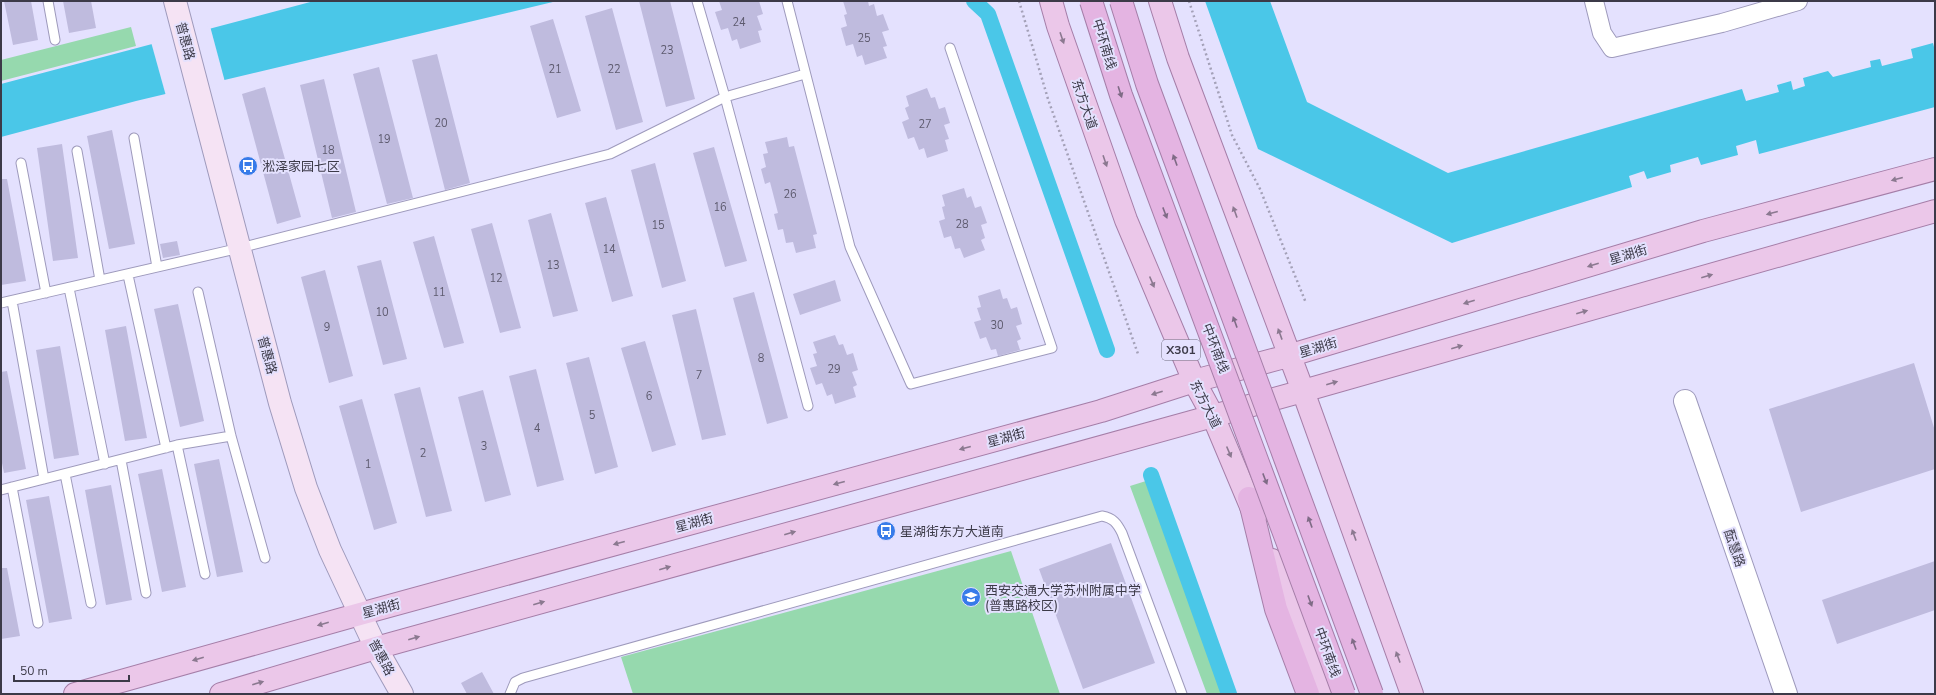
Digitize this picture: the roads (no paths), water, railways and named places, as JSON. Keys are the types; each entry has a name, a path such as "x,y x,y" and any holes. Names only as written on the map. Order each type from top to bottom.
{"highway":[{"name":"中环南线","path":"1091,1 1120,95 1344,694"},
{"name":"中环南线","path":"1121,1 1147,84 1372,694"},
{"path":"1249,498 1276,609 1308,694"}],"main road":[{"name":"东方大道","path":"1051,1 1058,26 1126,220 1194,381 1213,416 1249,498 1322,694"},
{"path":"1160,1 1178,58 1288,356 1303,391 1412,694"},
{"name":"普惠路","path":"178,11 280,403 306,488 330,550 376,648 402,694"},
{"name":"星湖街","path":"75,694 360,614 1101,411 1194,381 1288,356 1703,232 1935,169"},
{"path":"221,694 376,648 1303,391 1935,211"}],"street":[{"path":"1594,1 1602,33 1612,48 1722,23 1798,1"},
{"name":"酝慧路","path":"1685,401 1786,694"}],"lane":[{"path":"48,1 55,40"},
{"path":"697,1 725,98 808,406"},
{"path":"787,1 850,247 910,384 1052,348 950,48"},
{"path":"1,303 240,248 610,154 725,98 805,74"},
{"path":"134,138 157,267"},
{"path":"77,151 100,280"},
{"path":"21,163 46,293"},
{"path":"128,275 166,448"},
{"path":"69,288 105,464"},
{"path":"198,292 231,436 265,558"},
{"path":"12,301 44,479"},
{"path":"1,490 177,445 231,436"},
{"path":"177,445 205,574"},
{"path":"121,460 146,593"},
{"path":"66,474 91,603"},
{"path":"12,488 38,623"},
{"path":"510,694 515,682 523,678 1102,516 1111,518 1118,524 1182,694"}],"water":[{"path":"314,1 557,1 136,101 1,137 1,84"},
{"path":"1205,1 1270,1 1307,102 1448,173 1742,89 1746,101 1779,92 1777,85 1791,81 1793,90 1805,86 1803,78 1828,71 1833,77 1871,67 1870,61 1880,59 1882,66 1913,58 1911,49 1933,43 1935,51 1935,107 1759,154 1756,140 1736,146 1738,155 1701,165 1698,157 1670,165 1671,172 1647,179 1644,171 1629,176 1632,187 1452,243 1258,149"}],"waterway":[{"path":"974,1 988,14 1107,350"},
{"path":"1151,475 1229,694"}],"place":[{"name":"淞泽家园七区","path":"248,166"},
{"name":"星湖街东方大道南","path":"886,531"},
{"name":"西安交通大学苏州附属中学 (普惠路校区)","path":"971,597"}]}
